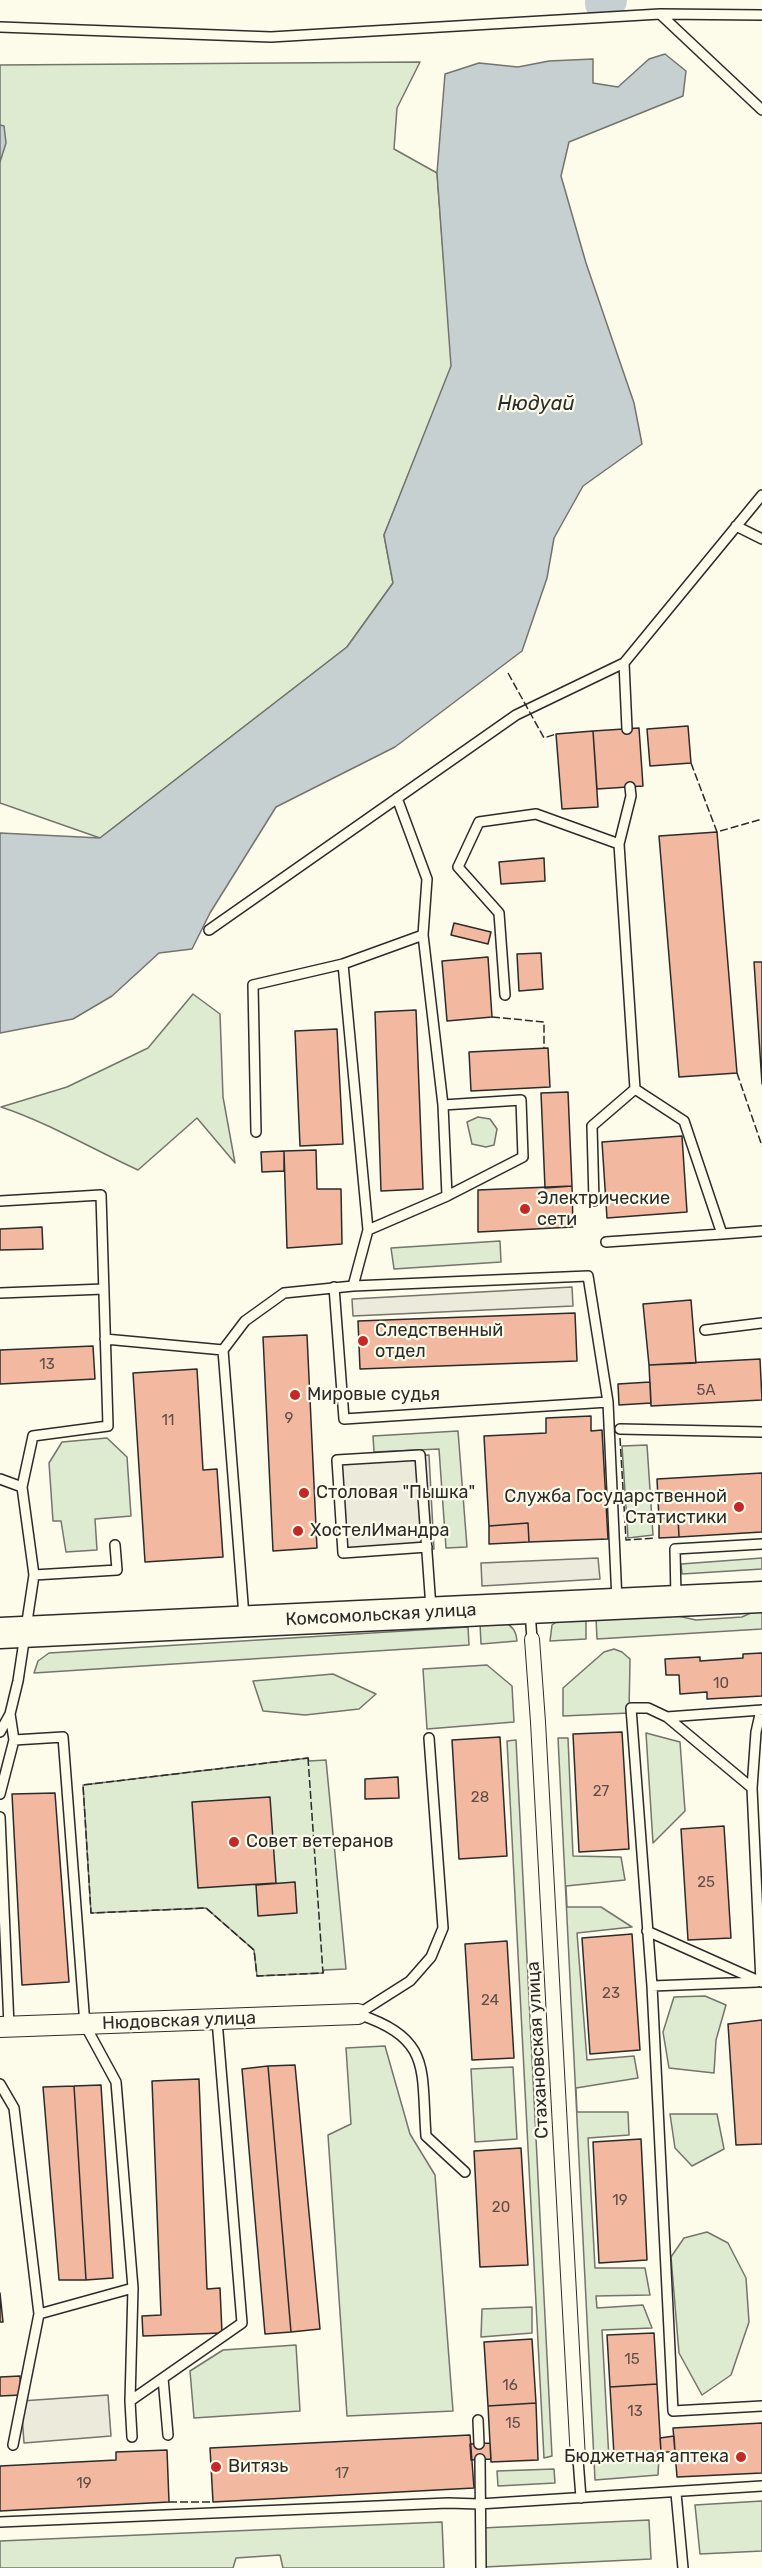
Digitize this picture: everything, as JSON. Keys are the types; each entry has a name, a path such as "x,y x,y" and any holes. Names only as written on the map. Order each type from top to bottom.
{"main road":[{"name":"Комсомольская улица","path":"13,1632 762,1597"}],"street":[{"name":"Стахановская улица","path":"532,1639 578,2459"},
{"name":"Нюдовская улица","path":"4,2026 358,2014"}],"lane":[{"path":"660,14 762,110"},
{"path":"0,27 271,37 660,14 762,15"},
{"path":"209,930 516,715 624,663 762,495"},
{"path":"736,526 762,539"},
{"path":"624,663 627,729"},
{"path":"630,787 631,796 619,844 635,1089"},
{"path":"397,798 427,879 423,935 443,1105 447,1196"},
{"path":"505,995 499,913 458,867 479,822 536,814 619,844"},
{"path":"256,1131 253,985 343,964 423,935"},
{"path":"343,964 368,1230 353,1286"},
{"path":"594,1201 592,1126 635,1089"},
{"path":"635,1089 684,1121 722,1234"},
{"path":"368,1230 447,1196 523,1157 521,1100 443,1105"},
{"path":"0,1201 101,1195 108,1426 33,1436 22,1486 34,1575 13,1632 10,1714 14,1740 0,1794"},
{"path":"606,1242 762,1231"},
{"path":"244,1622 224,1350 244,1322 284,1293 353,1286 588,1276 608,1402 617,1604"},
{"path":"334,1287 344,1419 608,1402"},
{"path":"0,1293 104,1289"},
{"path":"705,1330 762,1323"},
{"path":"105,1339 224,1350"},
{"path":"620,1429 762,1432"},
{"path":"427,1547 343,1553 337,1460 420,1455 427,1547 432,1613"},
{"path":"0,1479 22,1486"},
{"path":"676,1601 675,1549 762,1544"},
{"path":"34,1575 117,1570 115,1545"},
{"path":"529,1608 532,1639"},
{"path":"752,1788 667,1717 648,1708 631,1708 652,1986 673,2411 762,2406"},
{"path":"667,1717 761,1710 752,1788 759,1871 761,1982"},
{"path":"0,1723 10,1714"},
{"path":"0,1732 10,1714"},
{"path":"14,1740 63,1737 85,2025 116,2082 133,2288 130,2401 132,2437"},
{"path":"358,2014 410,1981 431,1957 443,1928 429,1738"},
{"path":"0,1817 4,2026"},
{"path":"647,1931 761,1982"},
{"path":"652,1986 761,1982"},
{"path":"358,2014 399,2031 411,2042 421,2067 426,2136 465,2172"},
{"path":"130,2401 242,2324 217,2020"},
{"path":"0,2084 14,2108 39,2314 13,2445"},
{"path":"39,2314 133,2288"},
{"path":"163,2378 168,2435"},
{"path":"478,2420 479,2444"},
{"path":"480,2459 481,2568"},
{"path":"578,2459 581,2498"},
{"path":"0,2522 448,2503 479,2504 762,2486"},
{"path":"676,2493 683,2568"}],"green space":[{"path":"420,62 397,108 394,149 437,173 452,366 384,535 393,583 347,647 100,838 0,803 0,65"},
{"path":"193,994 220,1014 223,1097 235,1163 197,1118 138,1170 53,1128 1,1107 67,1087 148,1048"},
{"path":"478,1117 490,1119 497,1129 494,1145 486,1147 472,1144 467,1122"},
{"path":"500,1241 501,1262 394,1269 391,1248"},
{"path":"458,1431 467,1547 446,1548 439,1449 374,1452 373,1436"},
{"path":"107,1438 127,1457 131,1516 95,1519 97,1550 66,1552 61,1521 53,1521 49,1463 62,1442"},
{"path":"647,1445 653,1535 628,1538 622,1446"},
{"path":"762,1558 762,1569 682,1574 681,1564"},
{"path":"762,1608 762,1629 597,1639 596,1618 669,1614 696,1620 742,1617"},
{"path":"586,1619 586,1639 550,1641 552,1625 558,1621"},
{"path":"505,1622 514,1630 517,1641 481,1644 480,1623"},
{"path":"468,1627 469,1645 34,1673 38,1661 49,1653"},
{"path":"614,1649 630,1659 629,1713 563,1716 563,1688 604,1652"},
{"path":"487,1665 512,1686 514,1722 427,1729 423,1669"},
{"path":"333,1674 376,1694 359,1709 305,1715 263,1711 253,1681"},
{"path":"646,1733 680,1742 685,1811 653,1843"},
{"path":"558,1738 568,1738 573,1856 621,1857 625,1880 566,1886 567,1907 601,1907 632,1927 577,1933 587,2060 634,2056 638,2078 576,2088 577,2112 628,2112 629,2135 588,2138 595,2268 645,2268 650,2295 596,2296 597,2308 643,2305 652,2328 602,2330 609,2460 659,2457 658,2475 595,2480"},
{"path":"516,1740 552,2456 544,2458 507,1741"},
{"path":"308,1758 309,1761 326,1760 346,1969 324,1970 323,1973 257,1976 254,1950 206,1908 91,1913 83,1785"},
{"path":"705,1996 726,2005 716,2040 714,2073 669,2068 663,2032 674,1997"},
{"path":"385,2046 410,2134 435,2175 453,2411 347,2416 328,2135 351,2124 346,2048"},
{"path":"513,2067 517,2139 475,2142 471,2069"},
{"path":"670,2114 717,2114 724,2149 692,2166 675,2148"},
{"path":"707,2232 728,2243 746,2278 749,2322 731,2375 702,2395 679,2353 671,2257 684,2238"},
{"path":"532,2307 532,2333 481,2337 482,2309"},
{"path":"296,2345 300,2411 194,2418 190,2371 223,2350"},
{"path":"554,2469 555,2483 498,2486 497,2471"},
{"path":"762,2501 762,2551 700,2554 695,2505"},
{"path":"649,2520 651,2559 484,2567 482,2528"},
{"path":"442,2522 444,2568 283,2568 280,2555 236,2558 233,2568 0,2568 0,2541"}],"shaded area":[{"path":"572,1287 573,1306 353,1316 352,1299"},
{"path":"429,1455 434,1549 343,1553 337,1460"},
{"path":"598,1558 600,1579 482,1586 481,1563"},
{"path":"108,2395 111,2436 24,2443 21,2401"}],"water":[{"name":"Нюдуай","path":"665,54 686,71 683,96 569,142 561,176 586,263 634,403 642,444 583,486 554,538 547,578 522,651 395,747 276,807 210,913 192,949 159,953 112,996 73,1019 0,1033 0,833 100,838 347,647 393,583 384,535 451,366 437,173 445,74 479,63 518,67 549,61 593,59 593,83 618,87 649,59"},
{"path":"0,125 4,126 6,143 0,162"}],"building":[{"path":"688,726 691,763 650,766 647,729"},
{"path":"639,728 643,786 597,789 593,731"},
{"path":"593,731 598,807 562,809 556,734"},
{"path":"717,832 737,1073 679,1077 659,836"},
{"path":"544,858 545,881 501,884 499,862"},
{"path":"454,923 491,932 488,944 451,935"},
{"path":"541,953 543,989 519,991 517,954"},
{"path":"488,957 492,1017 447,1021 442,961"},
{"path":"754,962 762,962 762,1084"},
{"path":"416,1010 423,1189 381,1191 375,1012"},
{"path":"337,1029 343,1144 300,1146 295,1031"},
{"path":"548,1048 550,1087 471,1091 469,1052"},
{"path":"568,1092 572,1186 545,1188 541,1093"},
{"path":"682,1136 687,1212 607,1218 602,1142"},
{"path":"316,1150 317,1189 341,1189 342,1244 287,1248 284,1151"},
{"path":"284,1151 284,1171 262,1172 261,1152"},
{"name":"Электрические сети","path":"572,1186 573,1227 478,1232 478,1190"},
{"path":"42,1227 43,1249 0,1250 0,1229"},
{"path":"691,1300 696,1363 649,1365 643,1304"},
{"path":"575,1313 577,1361 360,1369 358,1321"},
{"path":"307,1335 317,1548 273,1551 263,1337"},
{"path":"93,1346 95,1379 0,1384 0,1350"},
{"path":"760,1359 762,1400 651,1406 649,1365"},
{"path":"197,1369 203,1470 217,1469 223,1557 145,1562 133,1373"},
{"path":"650,1382 651,1403 619,1405 618,1384"},
{"path":"591,1416 591,1431 602,1430 608,1539 529,1542 528,1523 489,1526 484,1436 546,1433 546,1418"},
{"path":"762,1473 762,1532 679,1537 678,1517 659,1519 657,1479"},
{"path":"678,1517 679,1537 659,1538 659,1519"},
{"path":"528,1523 529,1542 489,1544 489,1526"},
{"path":"762,1653 762,1696 707,1699 707,1692 680,1694 679,1675 666,1675 665,1659 700,1657 700,1661 743,1658 743,1654"},
{"path":"622,1732 629,1849 579,1852 573,1734"},
{"path":"500,1737 507,1856 459,1859 452,1740"},
{"path":"398,1777 399,1798 365,1799 365,1779"},
{"path":"55,1793 69,1982 22,1985 12,1794"},
{"name":"Совет ветеранов","path":"270,1797 276,1883 198,1888 192,1802"},
{"path":"724,1826 731,1938 688,1940 681,1829"},
{"path":"295,1882 297,1913 258,1916 256,1885"},
{"path":"632,1934 640,2050 590,2054 582,1938"},
{"path":"507,1941 514,2058 472,2060 465,1944"},
{"path":"762,2020 762,2144 736,2145 728,2024"},
{"path":"295,2065 320,2329 291,2332 268,2066"},
{"path":"268,2066 291,2332 265,2334 242,2069"},
{"path":"199,2079 207,2289 220,2288 222,2333 143,2336 142,2316 161,2315 152,2081"},
{"path":"101,2085 113,2278 86,2280 74,2086"},
{"path":"74,2086 86,2280 59,2280 43,2087"},
{"path":"641,2139 647,2260 599,2263 593,2142"},
{"path":"521,2148 528,2265 480,2267 474,2151"},
{"path":"0,2293 3,2322 0,2322"},
{"path":"654,2333 657,2384 610,2387 607,2335"},
{"path":"532,2339 536,2403 488,2406 484,2342"},
{"path":"20,2376 21,2395 0,2396 0,2377"},
{"path":"657,2384 661,2452 614,2455 610,2387"},
{"path":"536,2403 538,2460 491,2462 488,2406"},
{"path":"762,2423 762,2473 677,2477 673,2428"},
{"path":"470,2435 474,2488 213,2502 210,2448"},
{"path":"674,2436 675,2452 661,2452 660,2438"},
{"path":"490,2443 491,2459 471,2460 470,2444"},
{"path":"167,2450 169,2502 0,2511 0,2466 116,2460 116,2452"}],"waterway":[{"name":"Нюдуай","path":"604,3 608,0"}],"fence":[{"path":"508,673 544,738 556,734"},
{"path":"691,763 717,832 762,819"},
{"path":"492,1017 544,1022 544,1048"},
{"path":"737,1073 762,1146"},
{"path":"620,1438 626,1540 655,1538"},
{"path":"308,1758 323,1973 257,1976 254,1950 206,1908 91,1913 83,1785 308,1758"},
{"path":"169,2502 213,2502"}],"place":[{"name":"Электрические сети","path":"525,1209"},
{"name":"Следственный отдел","path":"363,1341"},
{"name":"Мировые судья","path":"295,1395"},
{"name":"Столовая \"Пышка\"","path":"304,1493"},
{"name":"Служба Государственной Статистики","path":"739,1507"},
{"name":"ХостелИмандра","path":"298,1531"},
{"name":"Совет ветеранов","path":"234,1842"},
{"name":"Бюджетная аптека","path":"741,2457"},
{"name":"Витязь","path":"216,2467"}]}
